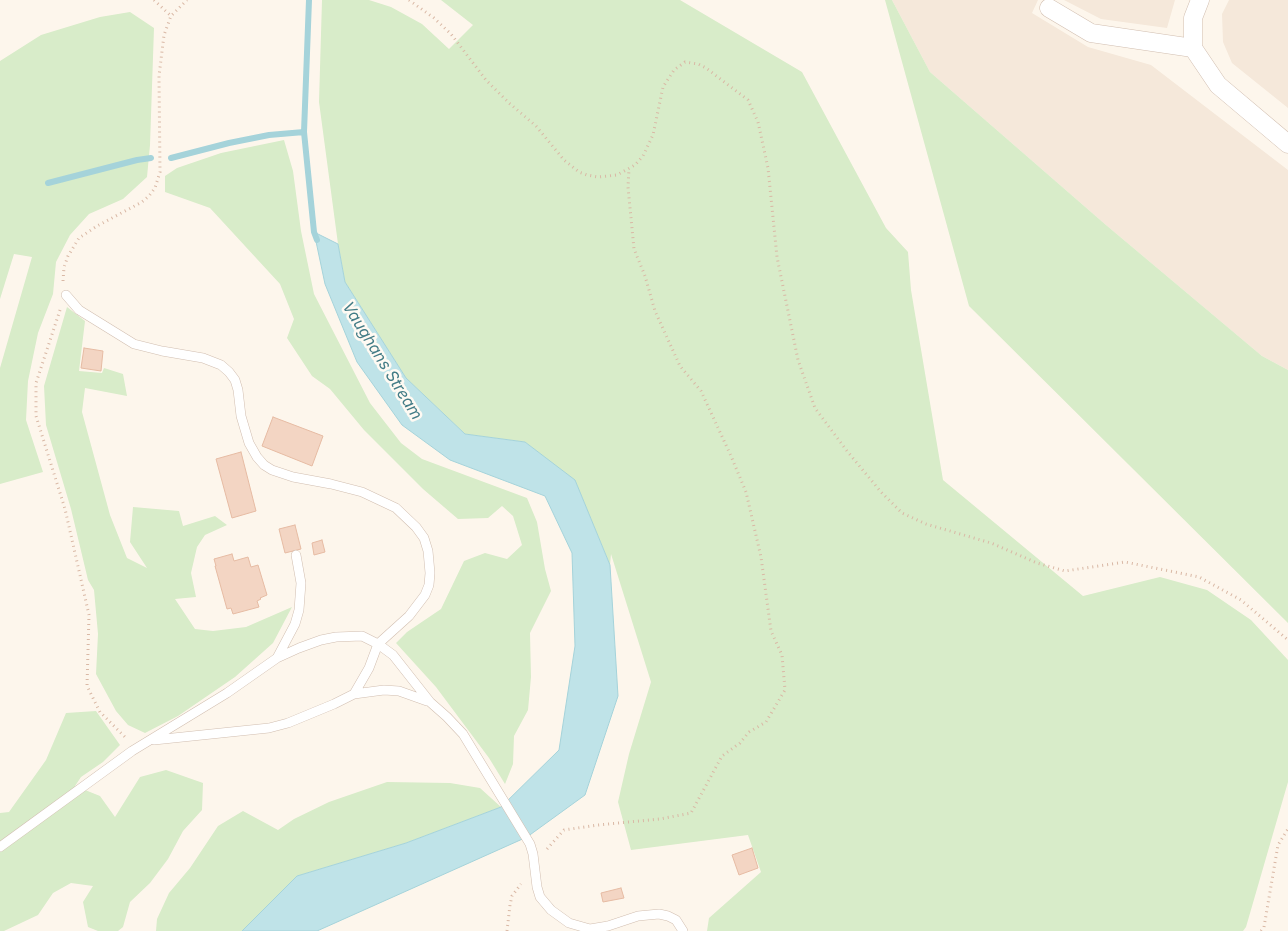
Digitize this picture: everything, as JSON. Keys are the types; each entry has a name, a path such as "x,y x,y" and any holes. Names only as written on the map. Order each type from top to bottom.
{"street":[{"path":"1200,0 1193,18 1193,48 1218,85 1288,144"},
{"path":"1049,8 1091,33 1193,48"}],"lane":[{"path":"66,295 79,310 134,344 203,358 229,372 235,380 238,390 249,443 264,465 272,470 293,477 362,492 396,508 416,527 424,538 428,551 429,585 419,605 378,644 369,668 354,694"},
{"path":"277,658 295,624 299,610 301,583 296,555"},
{"path":"0,846 132,750 227,693 277,658 299,648 336,637 362,636 378,644 393,655 430,702 463,734 530,844 540,897 551,910 569,923 590,929 638,916 659,914 676,920 683,931"},
{"path":"151,740 269,728 288,723 354,694 384,690 399,691 430,702"}],"path":[{"path":"154,0 171,16"},
{"path":"132,750 130,742 124,734 100,712 87,686 89,615 65,510 36,416 36,383 66,295 63,288 64,267 73,246 79,238 97,226 142,202 149,196 158,180 160,172 159,76 164,36 171,16 187,0"},
{"path":"409,0 434,18 451,34 486,80 509,104 536,126 564,160 572,167 588,175 598,177 616,175 629,169 643,156 653,135 662,88 674,70 685,62 698,64 706,68 748,100 758,122 768,168 777,257 798,360 815,408 847,451 881,492 902,513 926,524 991,543 1037,563 1065,570 1125,562 1199,577 1240,600 1288,640"},
{"path":"507,931 508,913 512,896 564,830 598,824 660,820 690,813 722,756 740,743 749,732 766,722 785,690 782,655 771,631 761,557 746,492 701,391 680,366 655,311 645,276 634,249 628,186 629,169"},
{"path":"1261,931 1264,927 1278,844 1288,829"}],"shaded area":[{"path":"892,0 1038,0 1032,13 1088,47 1151,65 1288,170 1288,370 1262,356 1106,225 930,72"},
{"path":"1064,0 1175,0 1167,28 1101,19"},
{"path":"1229,0 1288,0 1288,108 1232,63 1223,42 1222,14"}],"green space":[{"path":"322,0 369,0 391,7 422,24 449,49 473,25 441,0 680,0 802,72 886,228 908,252 911,290 943,480 1083,596 1160,577 1207,590 1251,620 1288,660 1288,782 1246,927 1243,931 707,931 709,918 761,872 748,835 631,850 618,802 629,754 651,682 611,554 610,565 575,481 525,442 465,434 406,378 345,282 319,102"},
{"path":"885,0 892,0 930,72 1106,225 1262,356 1288,370 1288,623 969,306"},
{"path":"130,12 154,28 147,177 123,199 89,214 70,235 56,262 53,294 38,333 28,381 26,420 43,472 0,484 0,368 32,257 14,254 0,299 0,61 41,35 100,17"},
{"path":"284,140 293,171 301,231 314,294 370,403 401,443 422,459 527,498 537,522 545,569 551,591 530,633 531,677 528,710 514,736 513,764 505,784 489,758 436,687 396,643 407,632 441,609 464,561 485,553 507,559 522,545 513,516 502,506 488,518 458,519 423,489 364,430 330,389 312,376 287,338 294,319 280,284 210,208 165,192 165,176 177,168 221,153"},
{"path":"67,307 85,321 79,371 102,373 104,368 123,374 127,396 85,388 82,412 110,515 127,558 147,568 130,542 133,507 179,511 183,526 215,516 227,525 205,535 197,547 191,573 196,597 175,599 195,629 213,631 246,627 292,607 273,643 235,677 178,716 145,733 128,725 116,711 96,674 98,634 94,590 88,580 71,509 46,425 44,386"},
{"path":"96,711 120,745 103,762 81,777 75,786 100,796 115,817 140,777 166,770 203,783 202,810 183,831 168,859 150,883 130,902 123,927 118,931 98,931 88,927 83,902 93,886 71,883 53,893 38,915 4,931 0,931 0,813 9,812 46,760 66,713"},
{"path":"387,782 450,783 480,788 501,807 406,843 297,876 242,931 156,931 157,919 169,893 190,868 218,826 243,811 278,830 294,819 329,802"}],"water":[{"path":"314,232 338,244 345,282 406,378 465,434 525,442 575,480 610,565 618,696 585,795 527,837 317,931 242,931 297,876 406,843 501,807 559,750 575,646 572,553 545,496 450,460 402,425 357,362 325,284"}],"building":[{"path":"84,348 103,351 101,371 81,368"},
{"path":"273,417 323,436 312,466 262,446"},
{"path":"241,452 256,511 232,518 216,459"},
{"path":"295,525 301,549 285,553 279,529"},
{"path":"322,540 325,552 314,555 312,543"},
{"path":"232,554 234,561 248,557 251,567 258,565 267,595 257,601 259,607 233,614 231,608 227,609 214,559"},
{"path":"752,848 758,868 739,875 732,855"},
{"path":"621,888 624,898 603,902 601,893"}],"waterway":[{"name":"Vaughans Stream","path":"309,0 304,132 314,232 317,240"},
{"path":"171,158 269,135 304,132"},
{"path":"48,183 151,158"}]}
